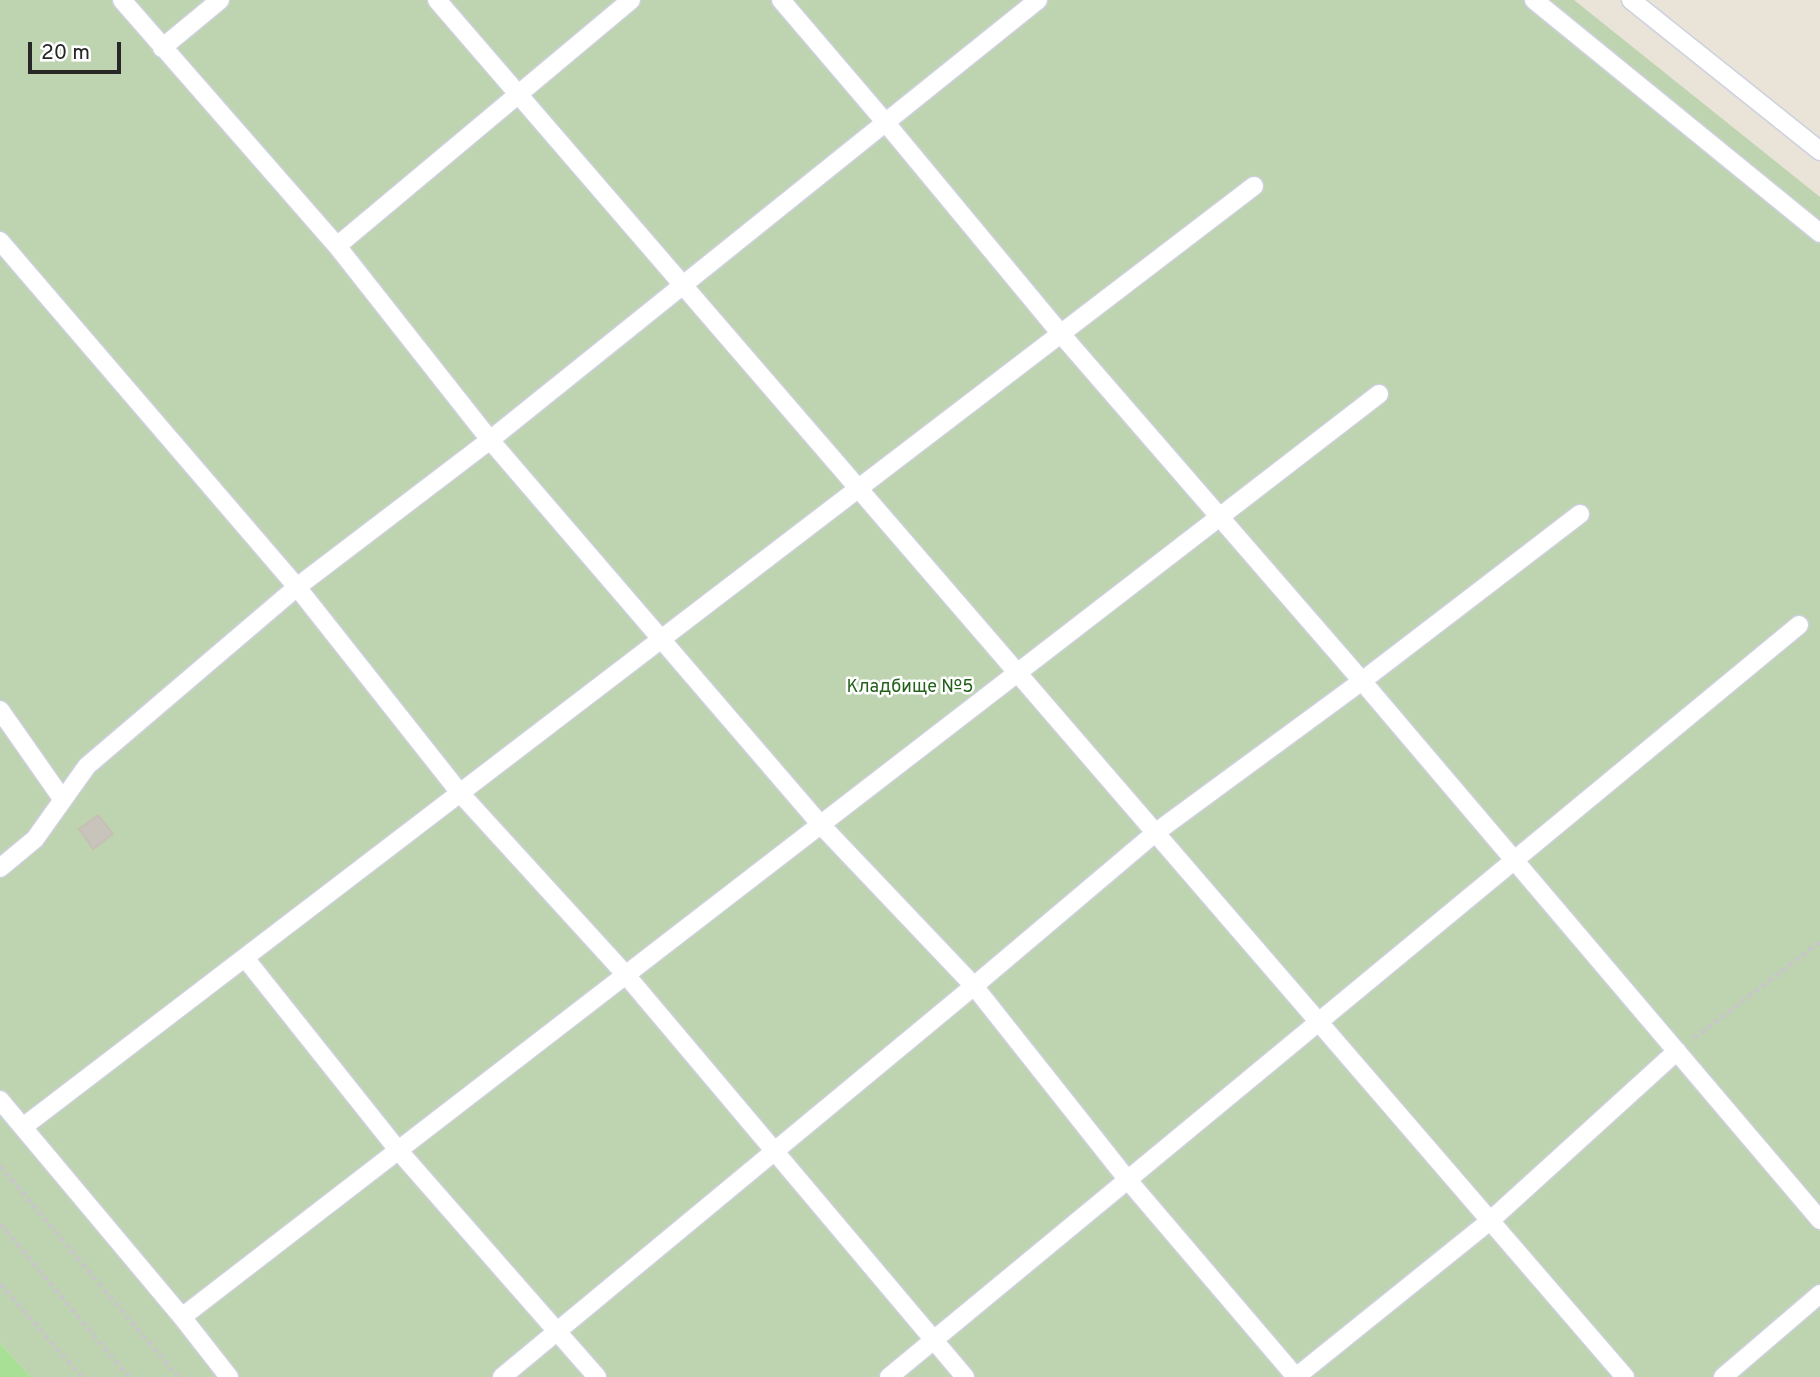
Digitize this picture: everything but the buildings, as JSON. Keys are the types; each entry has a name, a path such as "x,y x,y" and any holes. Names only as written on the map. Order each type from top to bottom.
{"lane":[{"path":"122,0 337,246 490,440 821,825 974,986 1127,1179 1296,1377 1491,1220 1677,1051"},
{"path":"162,48 220,0"},
{"path":"437,0 1625,1377"},
{"path":"337,246 631,0"},
{"path":"781,0 1061,334 1362,681 1820,1220"},
{"path":"0,868 35,839 87,766 297,587 490,440 1038,0"},
{"path":"1534,0 1820,233"},
{"path":"1631,0 1820,151"},
{"path":"23,1127 1254,186"},
{"path":"0,241 297,587 460,793 626,975 965,1377"},
{"path":"182,1317 1379,394"},
{"path":"502,1377 1155,833 1362,681 1580,513"},
{"path":"889,1377 1799,625"},
{"path":"0,710 63,800"},
{"path":"245,958 398,1150 597,1377"},
{"path":"0,1100 229,1377"},
{"path":"1723,1377 1820,1294"}],"path":[{"path":"1677,1051 1820,942"},
{"path":"0,1166 178,1377"},
{"path":"0,1224 129,1377"},
{"path":"0,1284 82,1377"}],"green space":[{"name":"Кладбище №5","path":"0,0 1574,0 1820,197 1820,1377 31,1377 0,1343"},
{"path":"0,1343 31,1377 0,1377"}]}
